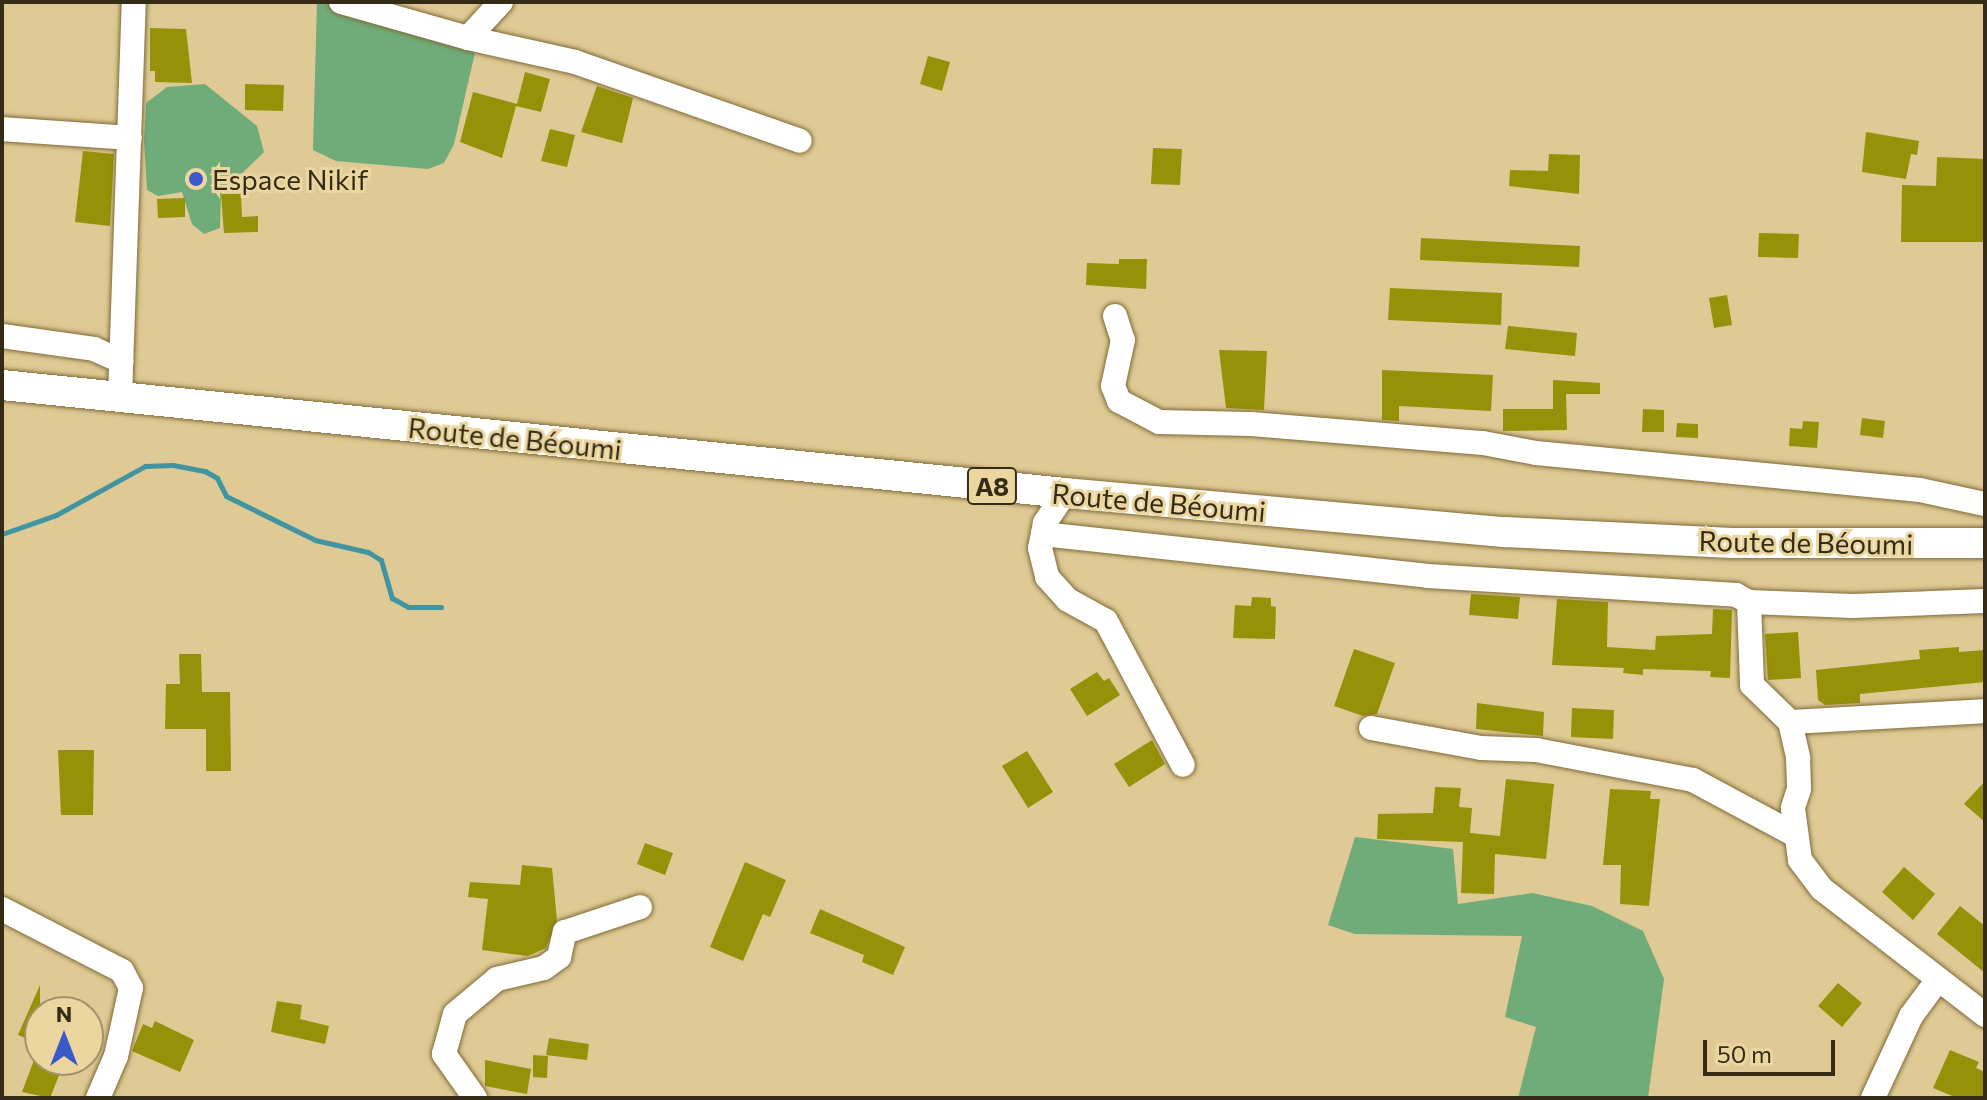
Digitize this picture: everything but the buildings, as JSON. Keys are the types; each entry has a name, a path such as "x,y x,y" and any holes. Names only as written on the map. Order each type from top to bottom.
{"main road":[{"name":"Route de Béoumi","path":"2,385 1065,493 1505,532 1732,543 1985,543"}],"street":[{"path":"120,397 134,2"},
{"path":"341,2 468,38 575,62 800,141"},
{"path":"468,38 501,2"},
{"path":"2,129 130,138"},
{"path":"1115,316 1123,340 1113,386 1119,401 1159,422 1251,424 1483,443 1536,453 1933,492 1985,504"},
{"path":"2,336 94,349 121,361"},
{"path":"1065,493 1043,534 1040,548 1047,577 1068,600 1106,621 1183,765"},
{"path":"1043,534 1428,576 1736,595 1749,602 1853,606 1985,601"},
{"path":"1749,602 1752,685 1790,722 1798,758 1795,835 1800,860 1822,889 1937,981 1985,1015"},
{"path":"1790,722 1985,711"},
{"path":"1371,728 1481,748 1536,750 1693,780 1795,835"},
{"path":"475,1098 444,1054 455,1014 497,979 544,968 559,957 565,932 640,907"},
{"path":"2,909 122,971 131,988 116,1056 98,1098"},
{"path":"1873,1098 1911,1016 1937,981"}],"green space":[{"path":"317,2 480,31 454,144 444,163 428,169 336,161 313,150"},
{"path":"205,84 257,126 264,152 221,194 220,228 204,234 192,224 182,192 158,196 147,190 144,141 146,103 167,87"},
{"path":"1355,837 1453,849 1458,904 1532,893 1592,906 1643,931 1664,979 1648,1098 1518,1098 1536,1027 1505,1017 1522,936 1355,934 1328,925"}],"waterway":[{"path":"2,534 56,515 145,466 173,465 205,471 217,478 226,496 315,540 368,552 381,560 392,598 408,607 441,607"}],"place":[{"name":"Espace Nikif","path":"196,179"}]}
